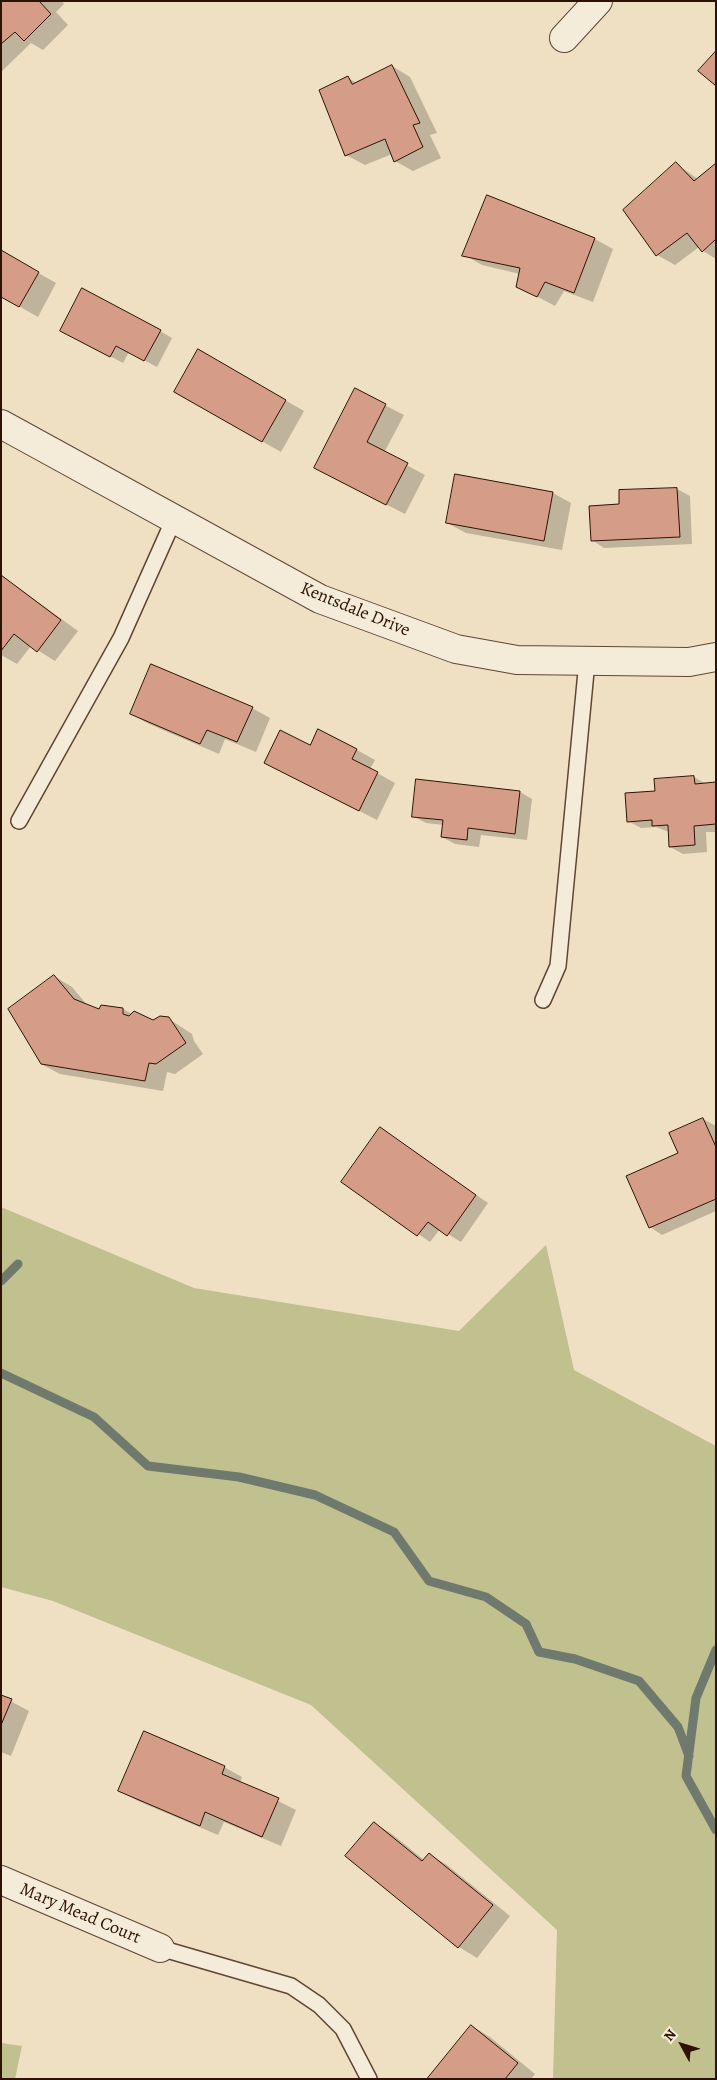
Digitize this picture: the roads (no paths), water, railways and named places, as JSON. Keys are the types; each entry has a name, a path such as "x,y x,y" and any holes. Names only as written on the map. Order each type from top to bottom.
{"street":[{"path":"564,38 598,1"},
{"name":"Kentsdale Drive","path":"1,424 320,600 456,649 517,660 690,662 716,657"},
{"name":"Mary Mead Court","path":"1,1880 160,1948"}],"lane":[{"path":"19,821 122,638 174,519"},
{"path":"543,1000 558,966 587,661"},
{"path":"160,1948 292,1986 319,2004 343,2029 369,2079"}],"waterway":[{"path":"1,1281 18,1264"},
{"path":"1,1373 94,1417 148,1466 239,1477 315,1495 394,1532 429,1581 486,1597 526,1624 539,1652 575,1659 639,1681 678,1727 689,1756"},
{"path":"716,1650 696,1698 686,1776 716,1830"}]}
